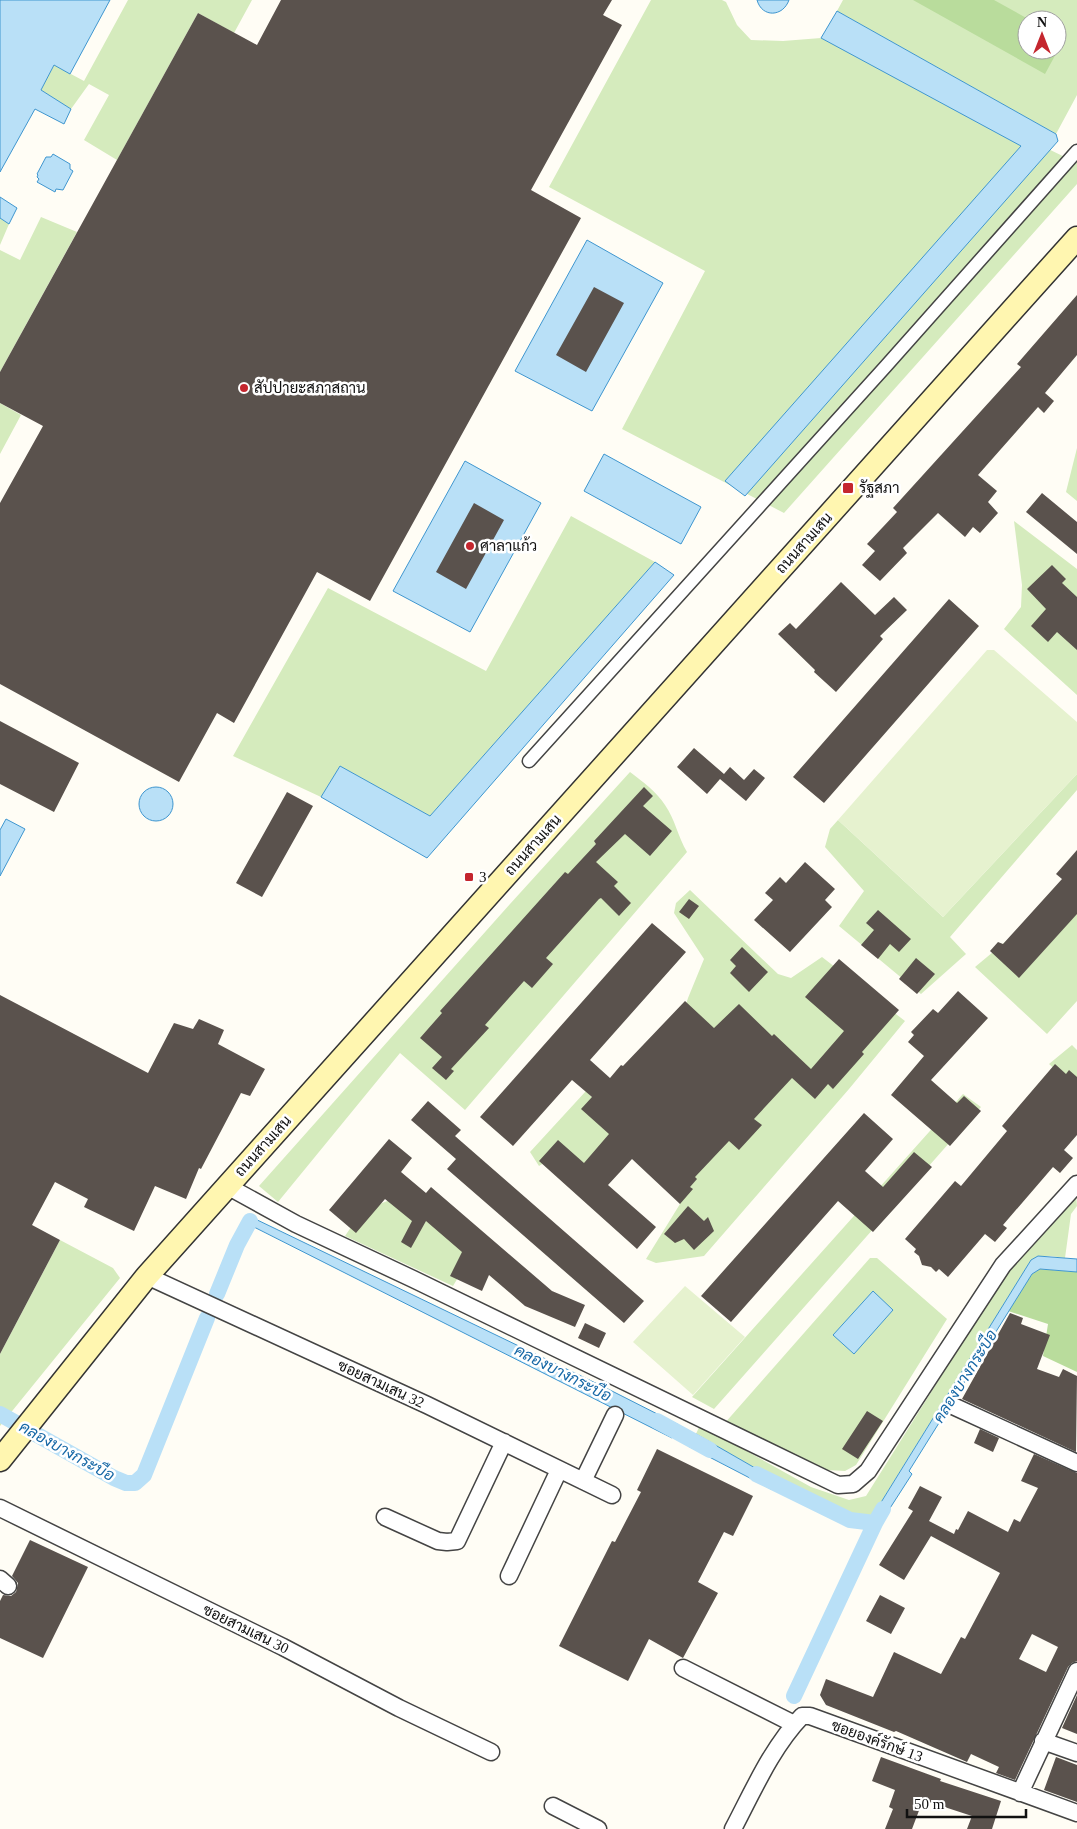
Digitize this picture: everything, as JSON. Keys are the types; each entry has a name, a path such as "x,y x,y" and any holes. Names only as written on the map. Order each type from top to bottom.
{"main road":[{"name":"ถนนสามเสน","path":"0,1460 147,1276 1077,238"}],"street":[{"path":"529,761 886,366 1077,151"},
{"path":"227,1186 296,1224 838,1485 853,1484 868,1471 1003,1265 1077,1184"},
{"name":"ซอยสามเสน 32","path":"147,1276 504,1442 612,1495"},
{"path":"953,1406 1077,1463"},
{"path":"583,1481 615,1415"},
{"path":"385,1517 438,1541 457,1541 504,1442"},
{"path":"509,1576 559,1470"},
{"name":"ซอยสามเสน 30","path":"0,1508 283,1647 399,1708 491,1752"},
{"path":"683,1668 794,1724 764,1769 733,1829"},
{"path":"1020,1793 1077,1671"},
{"name":"ซอยองค์รักษ์ 13","path":"794,1724 802,1716 810,1716 1077,1813"},
{"path":"1043,1741 1077,1753"},
{"path":"553,1806 598,1829"}],"green space":[{"path":"128,0 252,0 234,33 198,13 117,160 84,140 109,95 89,84 71,109 41,90 54,65 84,81"},
{"path":"651,0 722,0 726,2 737,25 751,40 783,41 821,38 1077,163 1077,184 784,513 622,429 705,271 549,187"},
{"path":"843,0 1077,0 1077,95 1056,134 837,11"},
{"path":"913,0 994,0 1017,13 1017,58"},
{"path":"1020,60 1053,60 1045,74"},
{"path":"41,217 77,232 0,372 0,250 20,260"},
{"path":"0,218 9,224 0,245"},
{"path":"0,403 21,415 0,454"},
{"path":"1077,448 1077,501 1066,492"},
{"path":"571,516 655,562 430,816 340,766 321,797 233,756 328,588 486,671"},
{"path":"1014,521 1077,569 1077,695 1004,629 1021,607 1022,585"},
{"path":"987,650 994,650 1077,722 1077,774 943,917 838,820"},
{"path":"630,772 662,800 687,852 465,1110 400,1053 278,1202 259,1186 510,904"},
{"path":"1077,774 1077,790 950,937 966,954 921,994 839,926 864,891 825,847 830,829 838,820 943,917"},
{"path":"1077,882 1077,1001 1047,1034 975,967"},
{"path":"690,890 778,974 791,978 822,957 905,1021 849,1089 704,1256 656,1263 646,1259 680,1204 658,1093 688,998 704,959 674,913 676,903"},
{"path":"1072,1045 1077,1050 1077,1089 1049,1064"},
{"path":"586,1091 623,1130 588,1173 565,1150 539,1166 530,1152"},
{"path":"963,1094 981,1107 714,1409 692,1397"},
{"path":"1076,1194 1077,1206 1071,1214 1065,1258 1043,1256 1031,1260 871,1518 853,1518 776,1480 696,1434 700,1425 811,1487 849,1500 866,1496 1002,1279"},
{"path":"400,1196 472,1254 453,1286 345,1236 362,1211"},
{"path":"60,1240 113,1268 120,1278 0,1426 0,1354"},
{"path":"870,1258 877,1258 947,1319 856,1465 845,1471 826,1470 724,1424"},
{"path":"1040,1269 1077,1272 1077,1372 1043,1356 1048,1324 1008,1311 1032,1274"},
{"path":"685,1286 745,1337 693,1395 633,1342"}],"water":[{"path":"0,0 110,0 70,74 54,65 41,90 71,109 64,124 35,109 0,172"},
{"path":"757,0 789,0 782,10 773,13 763,10"},
{"path":"837,11 1056,134 1058,141 745,496 725,481 1021,146 821,38"},
{"path":"53,154 70,164 70,169 73,171 63,190 56,189 55,192 37,182 39,179 37,174 46,157 51,157"},
{"path":"0,197 17,208 9,224 0,218"},
{"path":"587,240 663,283 592,411 515,371"},
{"path":"604,454 701,507 681,544 584,491"},
{"path":"465,461 541,503 470,632 393,591"},
{"path":"655,562 674,575 427,858 321,797 340,766 430,816"},
{"path":"156,787 168,792 173,804 168,816 156,821 144,816 139,804 144,792"},
{"path":"6,819 25,829 0,876 0,830"},
{"path":"249,1216 679,1425 672,1438 244,1222"},
{"path":"1038,1256 1077,1259 1077,1272 1040,1269 1032,1274 909,1471 912,1474 874,1533 867,1525 1031,1260"},
{"path":"873,1291 893,1310 854,1354 833,1335"},
{"path":"696,1434 776,1480 771,1489 688,1446"}],"building":[{"name":"สัปปายะสภาสถาน","path":"281,0 612,0 603,15 622,25 531,190 581,218 370,601 317,572 234,723 217,713 179,782 0,684 0,503 43,426 0,403 0,372 198,13 257,45"},
{"path":"594,287 624,303 586,372 556,355"},
{"path":"1077,295 1077,355 1045,393 1054,401 1044,413 1038,407 978,475 997,491 988,502 998,513 980,533 973,527 965,537 938,513 903,548 907,553 880,581 862,565 875,551 867,544 897,512 893,508 1021,367 1017,364"},
{"path":"1042,493 1077,522 1077,554 1026,512"},
{"name":"ศาลาแก้ว","path":"474,503 504,520 466,589 436,572"},
{"path":"1052,565 1066,579 1062,583 1077,597 1077,650 1057,632 1048,642 1031,626 1046,609 1027,589"},
{"path":"841,582 875,615 894,597 907,610 880,636 883,639 836,692 778,634 790,623 796,629"},
{"path":"949,599 979,626 824,803 793,777"},
{"path":"0,721 79,763 54,812 0,784"},
{"path":"694,748 724,774 730,767 744,780 754,769 765,778 746,801 720,779 707,794 677,767"},
{"path":"644,787 653,796 643,806 672,831 650,856 625,834 596,862 618,882 614,886 631,903 619,916 601,898 599,899 546,958 553,964 532,988 524,981 485,1025 489,1028 451,1069 454,1071 446,1080 432,1068 442,1057 420,1038 442,1013 440,1011 565,872 568,874 596,844 594,841"},
{"path":"287,792 313,806 262,897 236,883"},
{"path":"1077,850 1077,914 1019,978 990,951 998,942 1003,944 1062,879 1056,874"},
{"path":"805,862 835,889 825,900 832,907 790,952 754,920 773,900 765,893 780,877 786,883"},
{"path":"689,899 699,906 689,919 679,912"},
{"path":"878,910 911,939 899,952 890,944 878,959 861,945 874,930 866,923"},
{"path":"652,923 686,952 590,1060 610,1078 685,1001 714,1028 739,1004 772,1036 774,1034 811,1069 844,1031 805,997 839,959 899,1010 833,1089 828,1084 815,1099 792,1078 754,1119 762,1125 739,1150 729,1141 695,1177 697,1179 690,1187 693,1189 680,1204 632,1159 608,1185 656,1227 637,1249 539,1161 558,1140 584,1163 609,1134 581,1109 592,1097 572,1080 513,1146 480,1117"},
{"path":"742,947 768,972 749,992 730,973 736,966 730,960"},
{"path":"916,958 935,974 917,994 899,979"},
{"path":"958,991 988,1018 931,1080 957,1103 964,1096 981,1111 950,1146 891,1095 924,1056 908,1042 914,1035 911,1032 933,1009 938,1013"},
{"path":"0,995 148,1073 174,1023 193,1029 199,1019 224,1030 218,1044 265,1069 250,1096 241,1093 201,1169 199,1168 186,1199 155,1186 134,1231 84,1207 88,1199 55,1182 32,1225 60,1240 0,1354"},
{"path":"1055,1064 1066,1074 1069,1070 1077,1077 1077,1135 1064,1150 1073,1158 1060,1173 1053,1167 1003,1225 1007,1228 995,1242 985,1234 948,1277 939,1269 936,1272 931,1267 922,1265 919,1256 914,1252 916,1249 905,1239 955,1181 961,1186 1007,1131 1002,1126"},
{"path":"428,1101 461,1130 455,1136 644,1301 624,1323 447,1169 456,1159 411,1120"},
{"path":"864,1113 893,1139 865,1171 883,1187 914,1152 932,1167 873,1232 838,1201 731,1322 701,1296"},
{"path":"389,1139 412,1158 401,1172 426,1193 431,1187 552,1291 585,1305 575,1327 525,1306 489,1275 482,1291 450,1276 462,1252 426,1221 411,1248 401,1242 412,1221 385,1199 356,1233 329,1210"},
{"path":"688,1206 704,1221 708,1217 714,1231 694,1250 684,1239 675,1243 664,1234"},
{"path":"1010,1313 1023,1318 1021,1324 1050,1335 1037,1369 1059,1377 1063,1369 1077,1376 1076,1452 962,1399"},
{"path":"585,1323 606,1333 599,1348 578,1338"},
{"path":"867,1411 883,1421 858,1459 842,1449"},
{"path":"980,1429 999,1438 993,1452 974,1443"},
{"path":"657,1449 753,1496 733,1536 724,1532 698,1582 718,1593 683,1658 649,1639 628,1681 559,1646 612,1541 615,1542 641,1492 637,1490"},
{"path":"1034,1454 1077,1473 1077,1661 1068,1667 1015,1780 996,1773 999,1767 971,1754 967,1762 896,1731 894,1732 826,1705 820,1695 826,1679 873,1697 894,1652 941,1674 961,1637 965,1639 1000,1573 931,1536 904,1580 879,1565 913,1511 908,1508 920,1486 942,1497 929,1521 954,1534 968,1511 1008,1532 1014,1519 1020,1522 1038,1488 1021,1481","holes":["1032,1634 1058,1647 1046,1672 1019,1659"]},
{"path":"30,1540 88,1567 43,1658 0,1638 0,1601 3,1595 11,1596 16,1592 18,1583 12,1576"},
{"path":"880,1595 905,1608 891,1634 866,1621"},
{"path":"1077,1695 1077,1734 1062,1728"},
{"path":"881,1757 941,1779 940,1781 1001,1801 992,1829 967,1829 972,1816 923,1800 912,1829 885,1829 893,1809 889,1807 895,1790 872,1781"},
{"path":"1056,1757 1077,1765 1077,1802 1044,1790"}],"waterway":[{"name":"คลองบางกระบือ","path":"217,1294 237,1245 250,1221"},
{"name":"คลองบางกระบือ","path":"0,1414 114,1478 126,1483 135,1483 144,1475 207,1318"},
{"name":"คลองบางกระบือ","path":"657,1421 710,1450"},
{"name":"คลองบางกระบือ","path":"756,1474 850,1520 875,1523 883,1509"},
{"name":"คลองบางกระบือ","path":"794,1696 875,1523"}],"place":[{"name":"สัปปายะสภาสถาน","path":"244,388"},
{"name":"รัฐสภา","path":"848,488"},
{"name":"ศาลาแก้ว","path":"470,546"},
{"name":"3","path":"469,877"}]}
